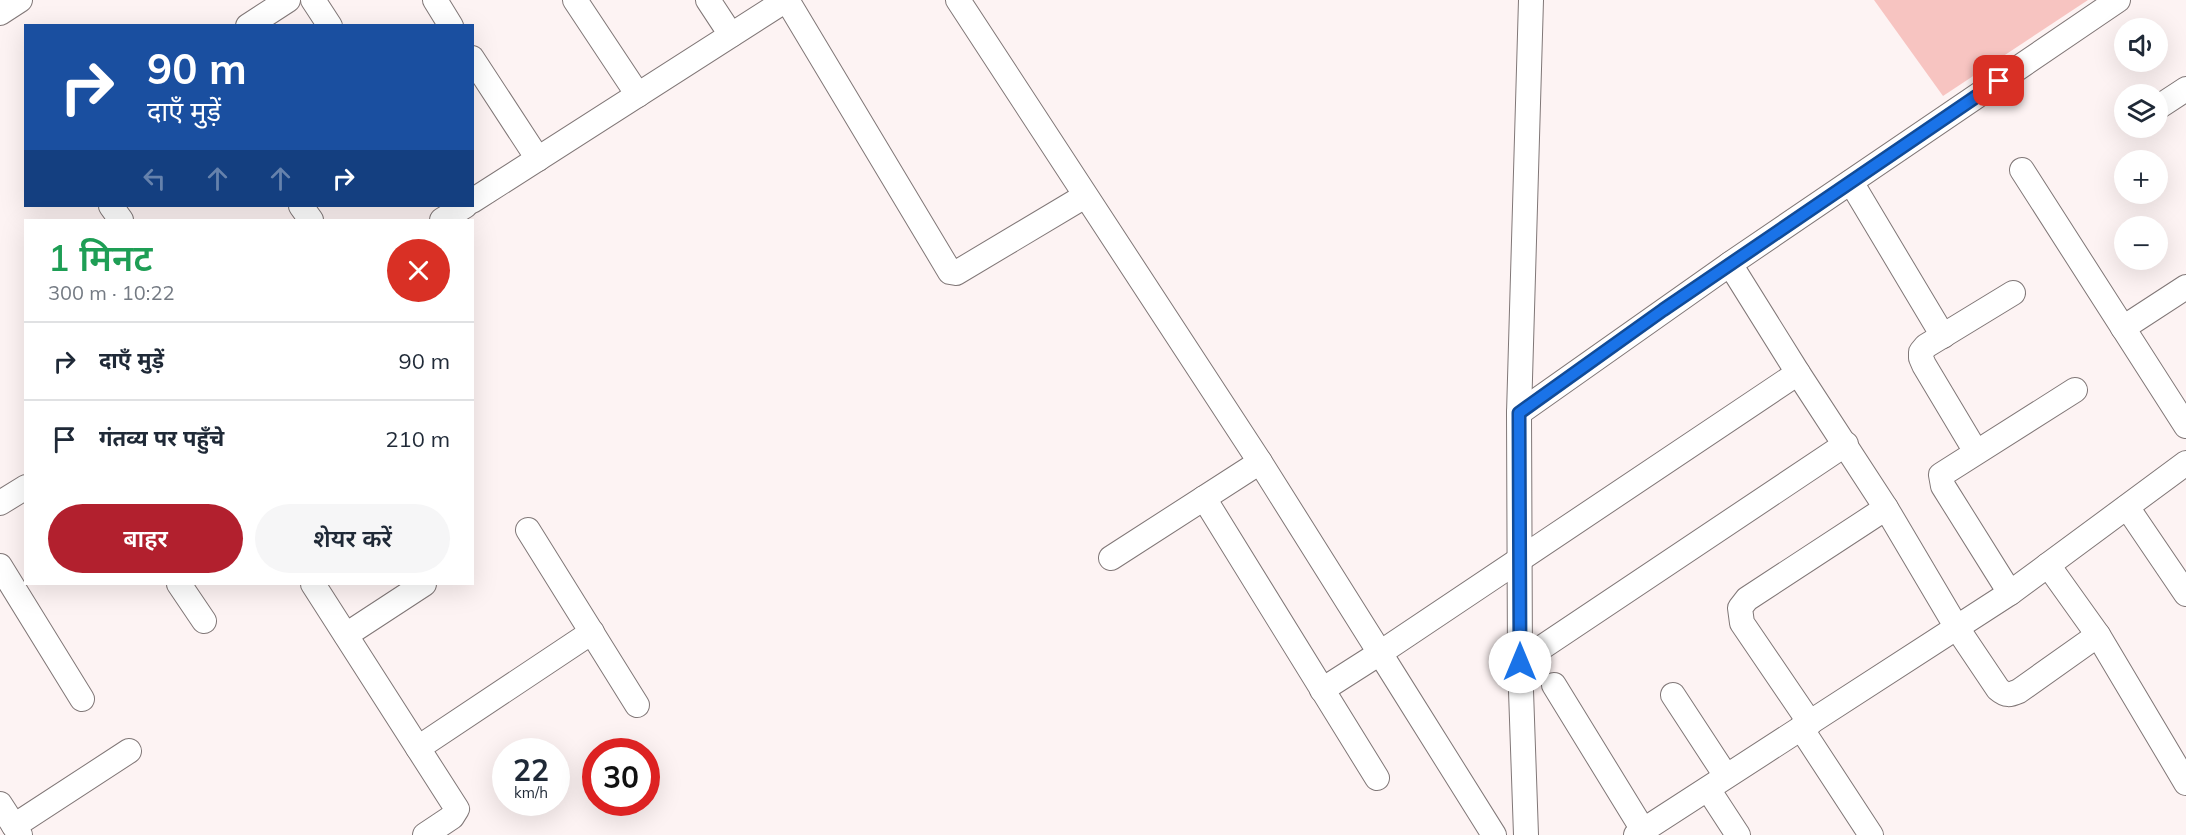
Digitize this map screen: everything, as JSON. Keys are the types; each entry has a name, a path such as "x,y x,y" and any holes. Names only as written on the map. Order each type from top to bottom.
{"street":[{"path":"0,13 20,0"},
{"path":"251,24 288,0"},
{"path":"313,0 329,24"},
{"path":"435,0 451,24"},
{"path":"575,0 638,95"},
{"path":"708,0 731,34"},
{"path":"474,199 787,0 950,273 956,273 1084,196"},
{"path":"958,0 1260,462 1494,835"},
{"path":"1526,835 1520,662 1519,413 1531,0"},
{"path":"1519,413 1730,264 2118,0"},
{"path":"474,61 538,159"},
{"path":"2168,101 2186,89"},
{"path":"2022,170 2186,426"},
{"path":"1851,182 1943,336"},
{"path":"1730,264 1886,508 1957,628 1998,689 2004,694 2011,694 2098,635"},
{"path":"2123,328 2186,287"},
{"path":"1976,452 1921,358 1921,352 1926,346 2013,292"},
{"path":"1322,690 1520,561 1798,373"},
{"path":"2010,593 1941,480 1941,475 2075,390"},
{"path":"1520,662 1846,444"},
{"path":"1111,558 1260,462"},
{"path":"1554,685 1639,833 2010,593 2186,463"},
{"path":"0,503 24,488"},
{"path":"1204,498 1377,778"},
{"path":"2127,507 2186,594"},
{"path":"1871,835 1742,623 1740,608 1747,599 1886,508"},
{"path":"528,530 637,705"},
{"path":"2048,565 2098,635 2185,778"},
{"path":"0,566 82,699"},
{"path":"180,585 204,621"},
{"path":"315,585 457,808 452,817 425,835"},
{"path":"346,635 422,585"},
{"path":"418,748 592,632"},
{"path":"1673,695 1717,782 1738,835"},
{"path":"0,804 17,830 129,751"}],"shaded area":[{"path":"1874,0 2088,0 1943,96"}],"route":[{"path":"1520,662 1519,413 1663,310 1999,81"}]}
